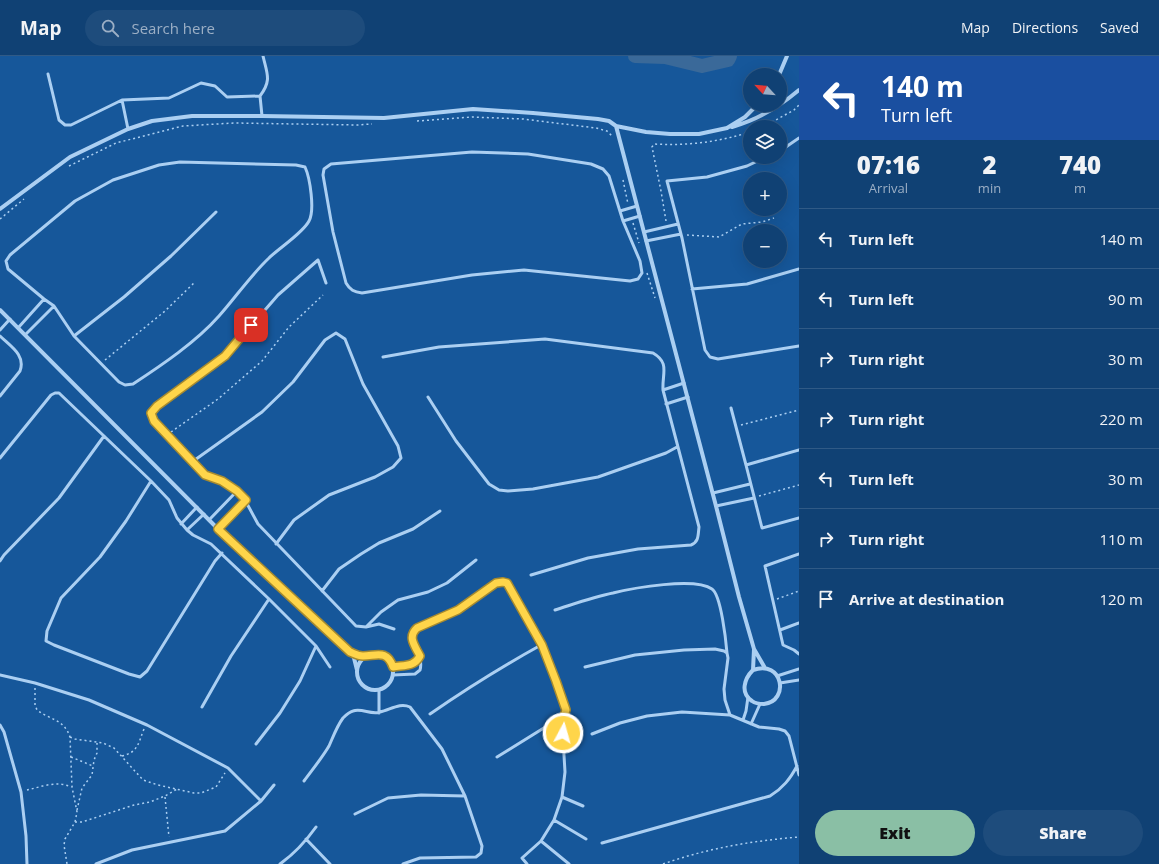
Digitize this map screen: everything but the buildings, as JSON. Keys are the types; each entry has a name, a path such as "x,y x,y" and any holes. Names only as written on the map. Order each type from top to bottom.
{"street":[{"path":"782,68 787,56"},
{"path":"0,209 70,157 128,128 152,121 192,116 384,118 473,109 598,119 609,121 616,126 646,132 700,134 727,128 760,117 786,102 799,90"},
{"path":"727,128 745,117 750,112"},
{"path":"616,126 739,597 754,649 765,668"},
{"path":"1,313 10,320 218,529 350,652 354,658 358,678 363,686 370,690 379,690 388,685 393,675 393,667 387,659 382,655 356,655 350,652"},
{"path":"753,670 754,649"},
{"path":"357,670 361,661 368,655"},
{"path":"765,668 772,670 777,676 780,683 780,690 773,701 767,704 760,704 751,701 744,690 744,683 747,675 753,670 765,668"}],"lane":[{"path":"262,116 260,96 266,88 268,80 263,56"},
{"path":"48,74 59,120 66,125 71,125 122,100 169,98 201,83 215,86 227,97 260,96"},
{"path":"122,100 128,128"},
{"path":"787,146 799,138"},
{"path":"472,152 528,154 591,164 603,169 609,176 620,210 640,261 642,273 638,279 630,281 524,270 472,275 362,293 351,290 346,283 333,232 323,175 324,169 331,164 472,152"},
{"path":"180,162 296,165 305,167 309,176 312,210 309,221 269,258 241,288 218,317 181,351 133,384 125,385 119,382 100,364 74,336 54,306 44,300 8,269 6,261 10,254 75,201 113,180 159,165 180,162"},
{"path":"751,164 707,177 667,181 681,236 705,350 710,357 718,359 799,346"},
{"path":"620,210 637,206"},
{"path":"74,336 124,297 171,256 216,212"},
{"path":"623,220 640,216"},
{"path":"644,232 678,224"},
{"path":"646,241 681,236"},
{"path":"326,283 318,260 278,294 225,356 157,406 151,413 154,421 166,435 205,475 222,481 237,491 246,500 258,524 356,626 366,627 379,624 394,629"},
{"path":"692,289 747,284 799,269"},
{"path":"18,328 44,300"},
{"path":"25,335 54,306"},
{"path":"0,330 10,320"},
{"path":"192,462 262,412 293,382 325,340 336,332 345,339 363,384 398,446 401,458 393,467 375,477 329,495 294,520 276,544"},
{"path":"0,336 20,356 22,366 20,371 0,396"},
{"path":"383,357 439,347 545,339 653,353 663,362 665,369 662,380 663,390 698,527 698,538 695,543 690,545 638,549 588,558 531,575"},
{"path":"663,390 684,383"},
{"path":"0,458 51,395 55,393 63,396 152,481 169,500 174,513 181,524 194,535 211,544 222,554 316,646 330,666"},
{"path":"428,397 456,441 489,484 499,490 508,491 534,489 598,477 666,453 677,447"},
{"path":"666,404 688,397"},
{"path":"731,408 762,528 799,518"},
{"path":"0,561 58,498 104,436"},
{"path":"746,465 799,450"},
{"path":"152,481 100,557 61,598 47,631 46,641 140,677 148,672 215,562 222,554"},
{"path":"713,493 750,484"},
{"path":"209,520 237,491"},
{"path":"716,506 754,498"},
{"path":"218,529 246,500"},
{"path":"181,524 197,507"},
{"path":"322,591 339,569 361,554 379,543 413,529 440,511"},
{"path":"187,530 204,514"},
{"path":"799,554 765,566 783,645 799,654"},
{"path":"366,627 381,612 398,600 428,592 447,584 476,560"},
{"path":"393,675 411,675 418,673 421,667 420,656 411,637 414,630 458,610 500,582 507,583 542,645 566,710 562,722 565,772 562,797 554,820 541,841 522,858 527,864"},
{"path":"555,610 612,593 676,584 702,585 712,589 717,595 726,636 728,663 724,689 725,700 730,715"},
{"path":"202,706 231,656 269,599"},
{"path":"780,630 799,623"},
{"path":"430,714 503,666 542,645"},
{"path":"256,744 280,713 300,681 316,646"},
{"path":"585,667 635,655 684,650 715,650 728,653"},
{"path":"393,667 414,664 420,656"},
{"path":"777,676 799,669"},
{"path":"0,675 35,683 89,700 146,725 228,768 261,800"},
{"path":"780,683 799,680"},
{"path":"379,690 379,713"},
{"path":"743,720 748,697"},
{"path":"751,724 760,704"},
{"path":"304,781 328,747 342,719 347,713 360,710 370,713 379,713 400,705 410,707 442,749 465,796 482,846 481,853 476,857 420,858 403,864"},
{"path":"592,734 620,723 647,716 682,712 730,715 759,727 785,731 789,736 799,775"},
{"path":"497,757 547,726 562,722"},
{"path":"0,725 4,732 21,792 26,836 27,864"},
{"path":"602,843 770,796 784,786 791,778 797,765"},
{"path":"96,864 132,850 225,831 261,800 274,785"},
{"path":"355,814 388,798 421,795 465,796"},
{"path":"562,797 583,806"},
{"path":"554,820 586,839"},
{"path":"280,864 306,840 316,827"},
{"path":"306,840 330,864"},
{"path":"541,841 569,864"}],"path":[{"path":"776,120 794,110 799,105"},
{"path":"416,121 472,117 523,119 596,128 607,131 615,139"},
{"path":"68,167 116,143 183,126 234,123 349,125 379,124"},
{"path":"666,227 661,191 652,147 654,144 698,144 728,139 743,134"},
{"path":"623,177 629,208"},
{"path":"0,220 25,199"},
{"path":"632,218 640,248"},
{"path":"681,236 690,235 715,238 742,224 762,222 774,218"},
{"path":"647,271 655,301"},
{"path":"100,364 165,311 195,282"},
{"path":"166,435 218,399 262,360 289,327 324,295"},
{"path":"736,427 799,410"},
{"path":"754,498 799,484"},
{"path":"773,600 799,591"},
{"path":"35,683 35,705 37,710 59,722 68,731 70,737 72,787 77,812"},
{"path":"122,756 131,754 135,750 146,725"},
{"path":"70,737 75,740 103,742 114,748 143,780 153,784 194,793 201,793 216,787 228,768"},
{"path":"67,864 64,845 65,839 75,822 82,788 92,775 97,753 96,742"},
{"path":"71,757 93,766"},
{"path":"21,792 57,783 72,787"},
{"path":"75,822 82,822 134,805 150,802 165,796 176,789"},
{"path":"165,796 170,843"},
{"path":"663,864 722,847 761,840 799,837"}],"waterway":[{"path":"635,56 665,57 702,66 728,60 730,56"}],"route":[{"path":"251,325 225,356 157,406 151,413 154,421 205,475 222,481 237,491 246,500 218,529 350,652 362,656 372,654 382,655 392,664 393,667 414,664 417,662 420,656 411,637 414,630 458,610 496,583 507,583 542,645 556,681 566,710 562,722 563,733"}]}
